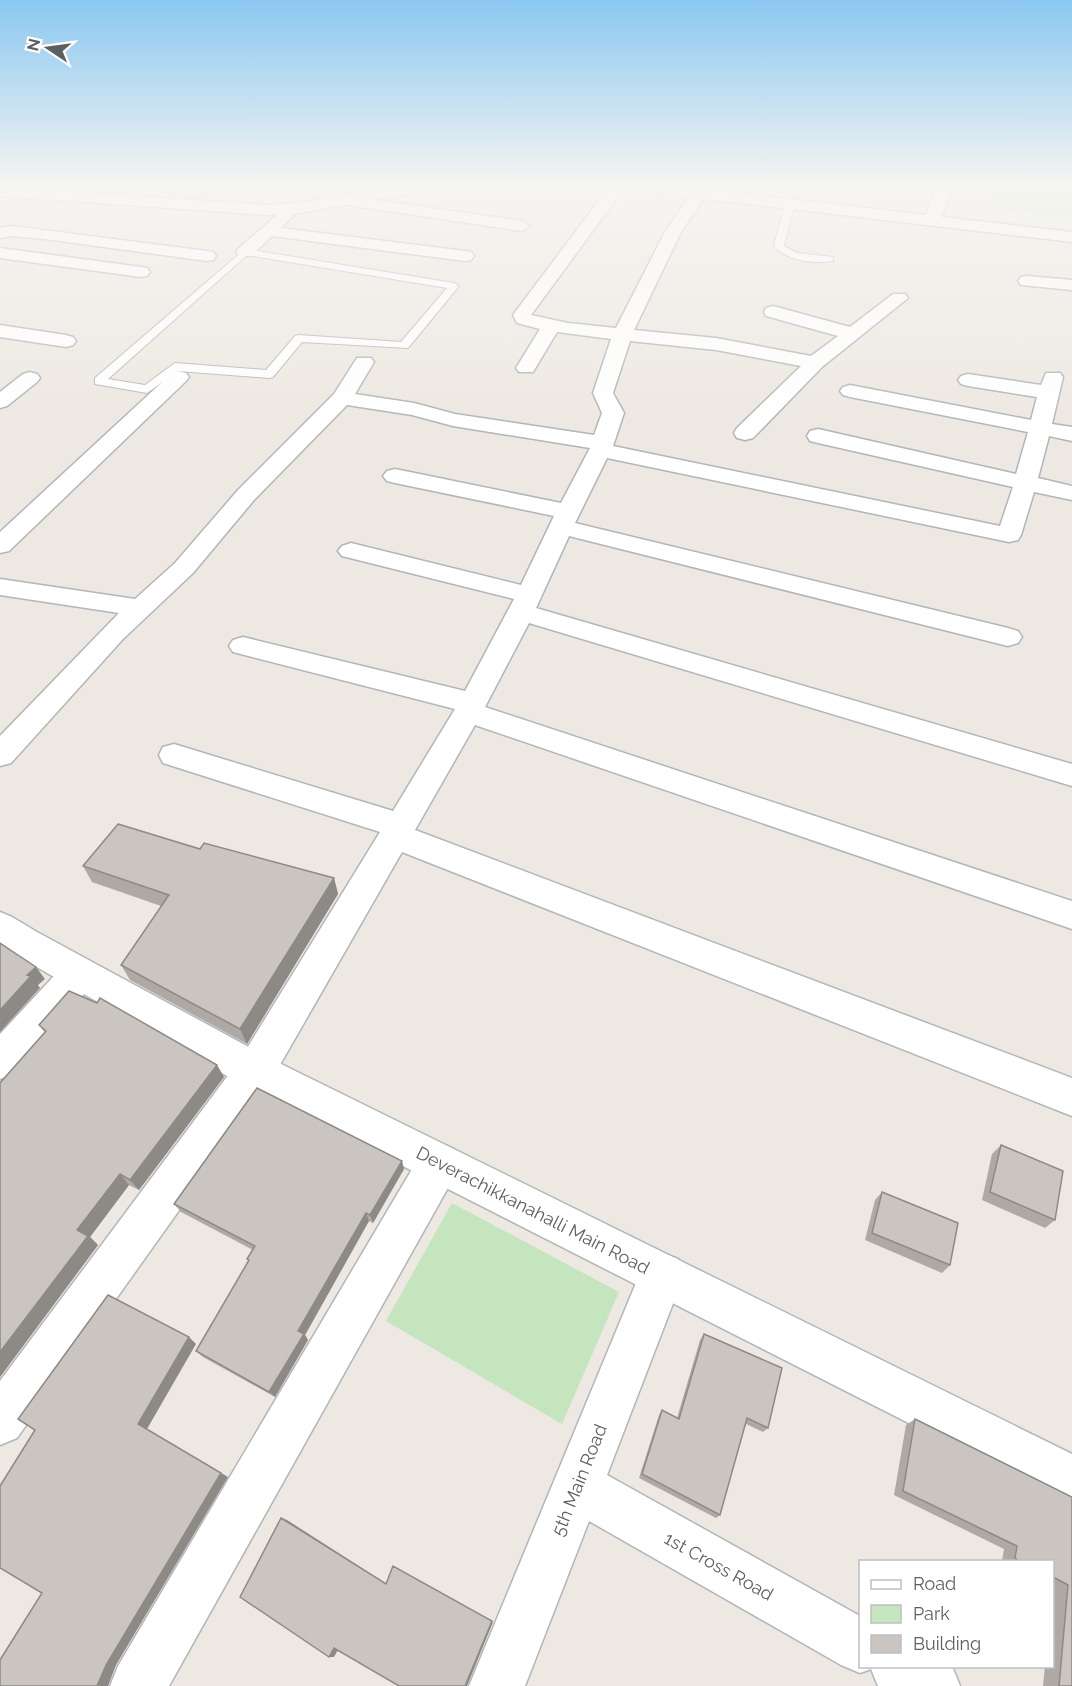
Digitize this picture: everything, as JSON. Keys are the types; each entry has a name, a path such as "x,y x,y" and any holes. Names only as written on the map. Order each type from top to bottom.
{"street":[{"path":"94,266 141,272"},
{"path":"559,266 522,315 524,319 622,335 702,342 815,363"},
{"path":"0,1421 255,1071 471,707 525,604 601,447 613,413 603,393 622,335 657,266"},
{"path":"1028,281 1072,285"},
{"path":"745,434 815,363 899,298"},
{"path":"773,312 854,334"},
{"path":"526,368 552,325"},
{"path":"0,330 66,341"},
{"path":"0,755 113,633 184,568 246,495 342,398 364,362"},
{"path":"0,546 179,377"},
{"path":"0,402 30,378"},
{"path":"342,398 414,409 453,420 601,447 1009,535 1026,481 1051,384 968,380"},
{"path":"850,391 1072,434"},
{"path":"818,436 1072,493"},
{"path":"395,476 1008,637"},
{"path":"351,551 1072,776"},
{"path":"0,587 140,608"},
{"path":"243,646 471,707 1072,915"},
{"path":"174,755 398,831 1072,1097"},
{"name":"Deverachikkanahalli Main Road","path":"0,927 24,944 255,1071 1072,1481"},
{"path":"0,1061 79,974"},
{"path":"138,1686 439,1163"},
{"name":"5th Main Road","path":"497,1686 662,1275"},
{"name":"1st Cross Road","path":"577,1486 859,1645"},
{"path":"900,1668 932,1686"}],"lane":[{"path":"230,266 99,381 147,389 175,367 269,375 299,338 404,346 454,286 331,266"}],"green space":[{"path":"452,1203 619,1292 562,1424 386,1321"}],"building":[{"path":"118,824 200,849 204,843 334,878 240,1029 121,965 169,895 83,866"},
{"path":"0,943 36,967 27,975 31,976 0,1010"},
{"path":"69,991 97,1003 100,998 217,1065 130,1180 120,1174 77,1230 88,1236 0,1352 0,1083 46,1031 39,1025"},
{"path":"257,1088 402,1161 370,1215 366,1213 298,1331 304,1334 269,1392 196,1351 255,1246 174,1204"},
{"path":"1001,1145 1063,1171 1055,1220 990,1192"},
{"path":"882,1192 958,1223 950,1265 872,1233"},
{"path":"108,1295 189,1337 138,1424 221,1473 106,1665 97,1686 0,1686 0,1660 42,1593 0,1568 0,1486 35,1430 18,1419"},
{"path":"704,1334 782,1368 768,1428 747,1418 720,1515 642,1474 662,1410 679,1419"},
{"path":"915,1419 1072,1497 1072,1686 1059,1686 1068,1585 1054,1578 1054,1560 1018,1560 1015,1558 1017,1546 903,1491"},
{"path":"281,1518 386,1584 393,1566 492,1621 465,1686 399,1686 334,1648 329,1657 240,1597"}]}
